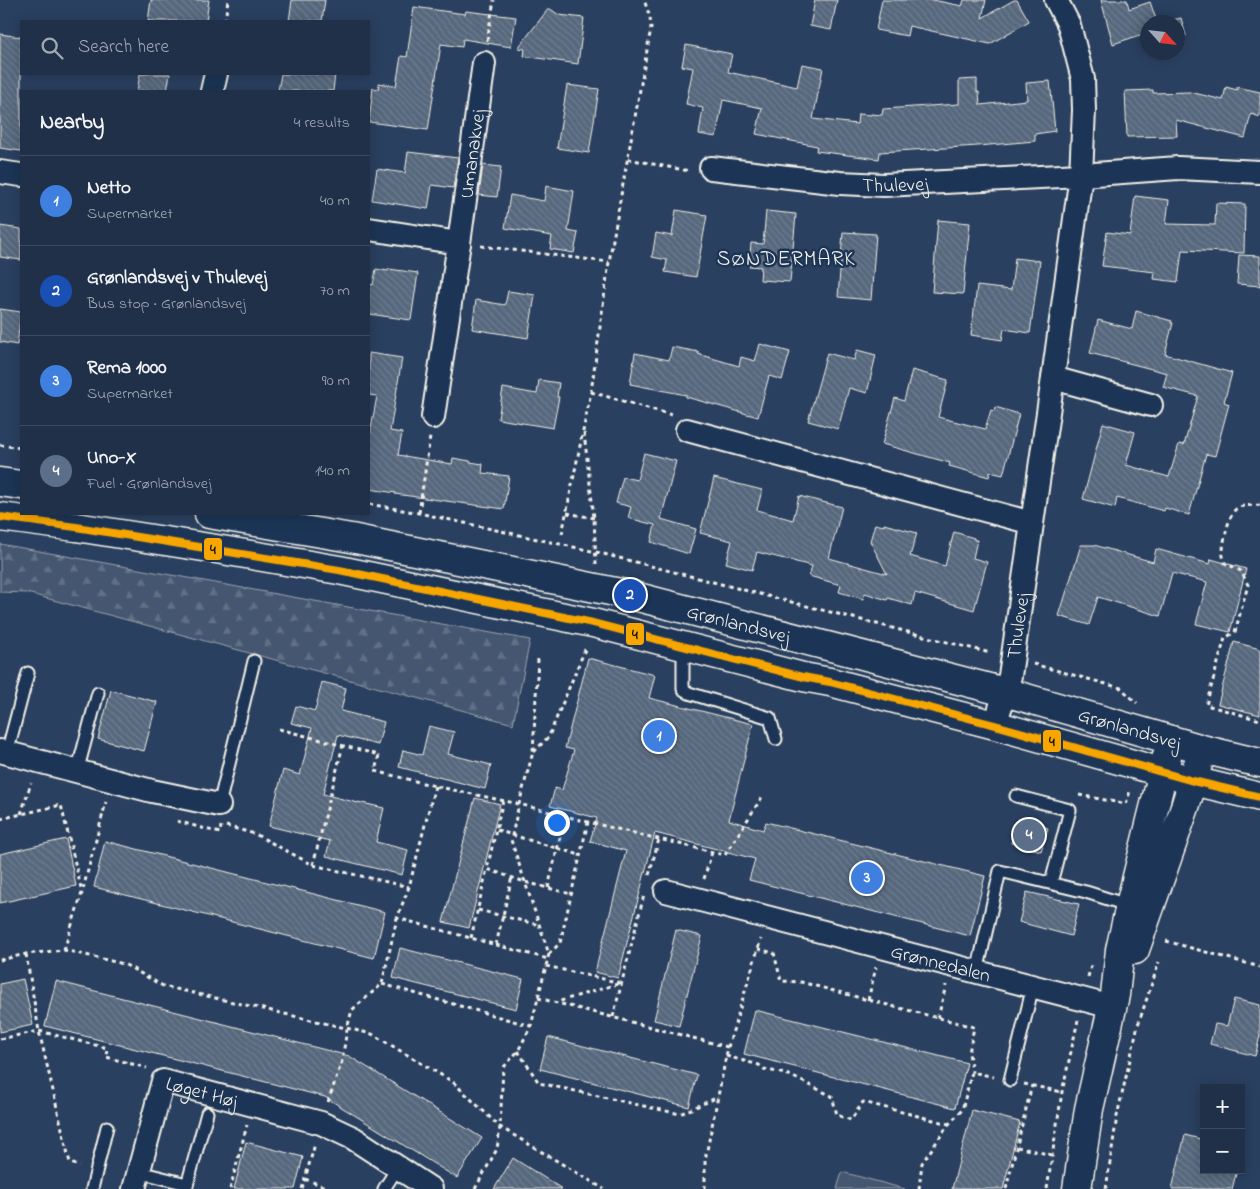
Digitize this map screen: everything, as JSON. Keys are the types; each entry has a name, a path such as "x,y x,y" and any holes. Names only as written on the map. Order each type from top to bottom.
{"street":[{"name":"Thulevej","path":"995,726 1010,676 1054,378 1081,175 1084,110 1083,79 1069,25 1056,0"},
{"name":"Umanakvej","path":"433,417 484,63"},
{"path":"212,90 216,75"},
{"name":"Thulevej","path":"711,168 840,183 884,186 1178,168 1260,172"},
{"path":"0,172 20,175"},
{"path":"370,229 459,243"},
{"path":"1054,378 1151,405"},
{"path":"687,430 1032,523"},
{"path":"0,482 20,484"},
{"name":"Grønlandsvej","path":"216,515 361,540 639,598 1005,692 1202,749 1260,763"},
{"name":"Grønlandsvej","path":"0,517 160,540 339,570 593,623 803,677 830,682 1163,773 1260,797"},
{"path":"1077,1189 1089,1109 1114,1001 1134,952 1139,909 1163,773 1172,740"},
{"path":"1139,909 1193,781 1202,749"},
{"path":"4,752 152,791 220,815"},
{"name":"Grønnedalen","path":"653,887 1082,999 1114,1001"},
{"name":"Løget Høj","path":"136,1181 162,1081 321,1123"},
{"path":"321,1123 353,1138 431,1189"}],"lane":[{"path":"684,646 683,689 689,693 770,718 776,739"},
{"path":"220,815 254,661"},
{"path":"4,752 28,673"},
{"path":"77,772 98,694"},
{"path":"1016,796 1070,810 1051,884"},
{"path":"977,972 1000,871 1086,892 1139,909"},
{"path":"1010,1080 1033,986"},
{"path":"136,1181 187,1187 207,1113"},
{"path":"92,1189 107,1127"},
{"path":"384,1189 398,1167"}],"path":[{"path":"226,20 228,0"},
{"path":"484,63 494,0"},
{"path":"562,534 591,392 610,262 650,28 650,17 644,0"},
{"path":"628,159 696,173 711,168"},
{"path":"459,243 610,262"},
{"path":"591,392 679,417 687,430"},
{"path":"418,513 433,417"},
{"path":"584,430 596,552 596,569 592,587"},
{"path":"0,445 20,448"},
{"path":"370,504 596,552 1012,658 1121,688 1145,710 1139,731"},
{"path":"1260,505 1243,506 1236,509 1232,513 1228,526 1222,553 1225,563 1241,571 1248,585 1236,632 1225,638 1206,705 1260,720"},
{"path":"567,514 594,518"},
{"path":"533,752 549,736 585,652 593,623"},
{"path":"475,1189 497,1149 503,1068 518,1051 531,1026 549,954 511,840 533,752 538,659"},
{"path":"279,729 380,755 375,771 503,800 725,855 762,797"},
{"path":"313,865 343,745"},
{"path":"21,814 38,761"},
{"path":"64,950 82,893 112,780"},
{"path":"302,1189 321,1123 342,1061 352,1010 382,984 397,918 409,887 435,786"},
{"path":"1070,810 1077,795 1126,804 1130,791"},
{"path":"471,938 503,800"},
{"path":"0,819 61,805 82,893"},
{"path":"220,815 313,865 409,887"},
{"path":"548,888 566,816"},
{"path":"549,954 560,943 588,822"},
{"path":"496,830 580,854"},
{"path":"613,1017 621,983 653,887 659,839"},
{"path":"488,869 525,882 571,894"},
{"path":"496,945 512,877"},
{"path":"478,910 539,925"},
{"path":"706,1189 705,1160 728,1047 768,917"},
{"path":"397,918 548,959"},
{"path":"1164,948 1166,941 1260,967"},
{"path":"868,1000 881,947"},
{"path":"758,949 774,954 782,981 801,982 974,1027 970,1053 972,1072 962,1110 949,1124 922,1163 919,1189"},
{"path":"0,960 26,954 64,950 124,964 163,986 372,1034 453,1082 500,1127 604,1189"},
{"path":"26,954 39,1031 70,1163 96,1170"},
{"path":"1047,1189 1062,1092 1082,999 1094,954"},
{"path":"1106,1189 1117,1116 1138,1025 1161,954"},
{"path":"938,1018 951,965"},
{"path":"546,966 621,983"},
{"path":"556,1002 621,983"},
{"path":"382,984 531,1026"},
{"path":"538,998 728,1047"},
{"path":"0,1039 39,1031 107,1048 106,1057 152,1069"},
{"path":"518,1051 539,1083 680,1114 718,1097"},
{"path":"726,1056 789,1075 832,1096 837,1115 851,1120 863,1102 949,1124"},
{"path":"972,1072 1062,1092"},
{"path":"1006,1189 1032,1085"},
{"path":"230,1189 252,1104"},
{"path":"1017,1147 1052,1155"},
{"path":"305,1179 330,1189"}],"green space":[{"path":"0,544 530,640 513,724 27,593 0,592"},
{"path":"842,1172 905,1189 837,1189"}],"building":[{"path":"151,0 209,0 206,20 148,20"},
{"path":"292,0 325,0 322,20 289,20"},
{"path":"815,0 837,0 831,30 810,26"},
{"path":"882,0 933,0 962,6 964,0 986,0 982,18 1017,0 1029,21 990,44 909,26 907,36 876,30"},
{"path":"1101,0 1127,0 1129,9 1150,2 1155,15 1140,15 1140,35 1113,44"},
{"path":"414,7 465,14 466,11 516,17 511,47 463,39 462,47 441,44 428,130 370,122 373,88 378,89 379,83 396,86 401,56 407,57"},
{"path":"549,8 559,15 584,18 578,64 524,56 525,49 518,48"},
{"path":"0,34 20,37 21,90 20,151 0,148"},
{"path":"686,45 732,54 728,72 797,87 802,64 823,68 813,119 857,124 858,114 882,115 883,109 959,104 959,80 977,79 980,105 1027,100 1026,83 1050,81 1055,131 1035,134 1035,141 880,152 879,159 816,151 817,146 756,134 762,108 723,100 716,137 699,134 703,108 686,104 693,68 682,66"},
{"path":"140,75 170,75 167,90 137,90"},
{"path":"281,75 335,75 333,90 278,90"},
{"path":"567,85 599,89 589,153 557,148"},
{"path":"1226,87 1237,90 1237,87 1260,92 1260,117 1251,114 1245,138 1176,120 1177,136 1127,137 1125,91 1153,90 1153,93 1190,92 1223,100"},
{"path":"408,152 458,158 453,188 432,185 428,209 372,200 377,169 405,173"},
{"path":"483,165 501,167 497,197 479,195"},
{"path":"546,186 574,191 568,231 578,233 574,253 550,249 552,236 505,228 510,195 544,201"},
{"path":"1135,196 1169,200 1166,224 1215,225 1216,203 1245,204 1244,253 1182,250 1178,282 1154,279 1155,272 1102,266 1107,232 1130,235"},
{"path":"676,210 707,215 696,277 665,272 667,260 652,257 656,233 672,236"},
{"path":"766,211 796,214 790,282 760,280 761,267 749,266 751,243 763,244"},
{"path":"938,220 970,223 963,294 932,292"},
{"path":"0,226 20,229 20,260 0,257"},
{"path":"843,232 876,234 871,300 838,297"},
{"path":"1239,255 1260,256 1260,286 1237,284"},
{"path":"1015,258 1040,261 1030,333 1004,329 1002,340 971,335 977,286 1011,290"},
{"path":"376,269 418,273 411,320 370,314 370,284 373,285"},
{"path":"508,291 535,295 528,338 472,329 476,300 505,305"},
{"path":"0,309 20,312 17,345 0,342"},
{"path":"1136,311 1172,321 1165,354 1232,373 1224,402 1229,404 1215,456 1206,454 1189,515 1165,508 1164,511 1117,498 1115,508 1083,499 1103,423 1135,432 1126,465 1169,477 1179,444 1184,445 1198,396 1163,387 1167,373 1090,353 1098,320 1132,329"},
{"path":"760,344 790,352 782,380 769,376 758,417 686,397 686,395 630,384 635,353 669,360 672,347 699,352 698,354 739,366 741,357 755,361"},
{"path":"857,350 876,355 867,393 849,388 838,429 808,421 827,353 854,360"},
{"path":"370,353 402,358 390,431 402,433 398,455 452,464 453,458 470,461 483,464 482,473 509,476 504,509 370,489 370,434 377,396 370,395"},
{"path":"912,370 948,380 938,417 985,429 991,410 994,411 995,407 1019,414 1003,475 990,472 989,477 949,466 950,463 882,444 895,398 904,401"},
{"path":"539,380 559,383 557,397 559,397 553,428 498,419 503,388 537,394"},
{"path":"644,453 676,461 661,519 696,529 689,554 651,542 655,525 628,518 631,507 616,503 623,477 637,480"},
{"path":"714,478 762,490 757,510 793,520 799,496 842,507 829,558 887,574 870,541 875,524 884,526 884,524 917,533 910,556 945,566 954,532 974,538 974,540 977,540 973,558 987,562 974,610 915,593 912,605 865,593 863,599 839,592 841,585 809,576 812,566 757,552 752,570 726,563 732,541 700,533"},
{"path":"1081,545 1094,545 1153,562 1156,549 1210,564 1211,559 1246,569 1230,632 1196,624 1207,582 1172,573 1160,616 1098,597 1089,625 1059,616"},
{"path":"1234,642 1260,649 1260,715 1218,704"},
{"path":"588,658 655,675 649,698 753,724 729,820 763,830 766,822 985,876 970,936 749,880 755,859 655,833 618,978 595,972 626,851 590,841 597,818 550,806 555,788 562,790 574,750 565,748"},
{"path":"322,682 346,688 341,711 384,722 378,745 338,735 323,794 384,808 376,842 408,850 402,875 326,856 330,841 269,826 283,770 300,775 312,728 291,723 296,706 315,711"},
{"path":"111,690 157,702 144,751 98,739"},
{"path":"429,726 454,732 448,754 491,765 485,789 399,767 403,750 422,755"},
{"path":"475,798 500,804 469,928 443,922"},
{"path":"1018,819 1048,828 1041,851 1011,843"},
{"path":"66,839 76,886 0,903 0,854"},
{"path":"105,841 385,912 374,958 94,887"},
{"path":"1027,892 1079,904 1071,936 1019,922"},
{"path":"676,930 702,936 679,1026 654,1020"},
{"path":"400,948 523,979 516,1009 393,978"},
{"path":"23,979 33,1025 0,1032 0,984"},
{"path":"56,981 349,1056 482,1138 457,1178 325,1097 45,1026"},
{"path":"1234,999 1260,1005 1260,1036 1255,1056 1210,1044 1215,1024 1227,1026"},
{"path":"755,1010 967,1063 955,1108 744,1054"},
{"path":"548,1037 697,1075 689,1107 540,1069"},
{"path":"972,1110 1020,1122 1003,1189 952,1189"},
{"path":"1185,1135 1200,1139 1200,1174 1236,1174 1232,1189 1172,1189"},
{"path":"246,1142 303,1157 295,1189 234,1189"},
{"path":"513,1158 562,1189 494,1189"}],"transit line":[{"name":"4","path":"0,517 76,527 339,570 593,623 995,725 1193,781 1260,797"}],"place":[{"name":"Grønlandsvej v Thulevej","path":"630,595"},
{"name":"Netto","path":"659,736"},
{"name":"Uno-X","path":"1029,835"},
{"name":"Rema 1000","path":"867,878"}],"district":[{"name":"SØNDERMARK","path":"786,258"}]}
